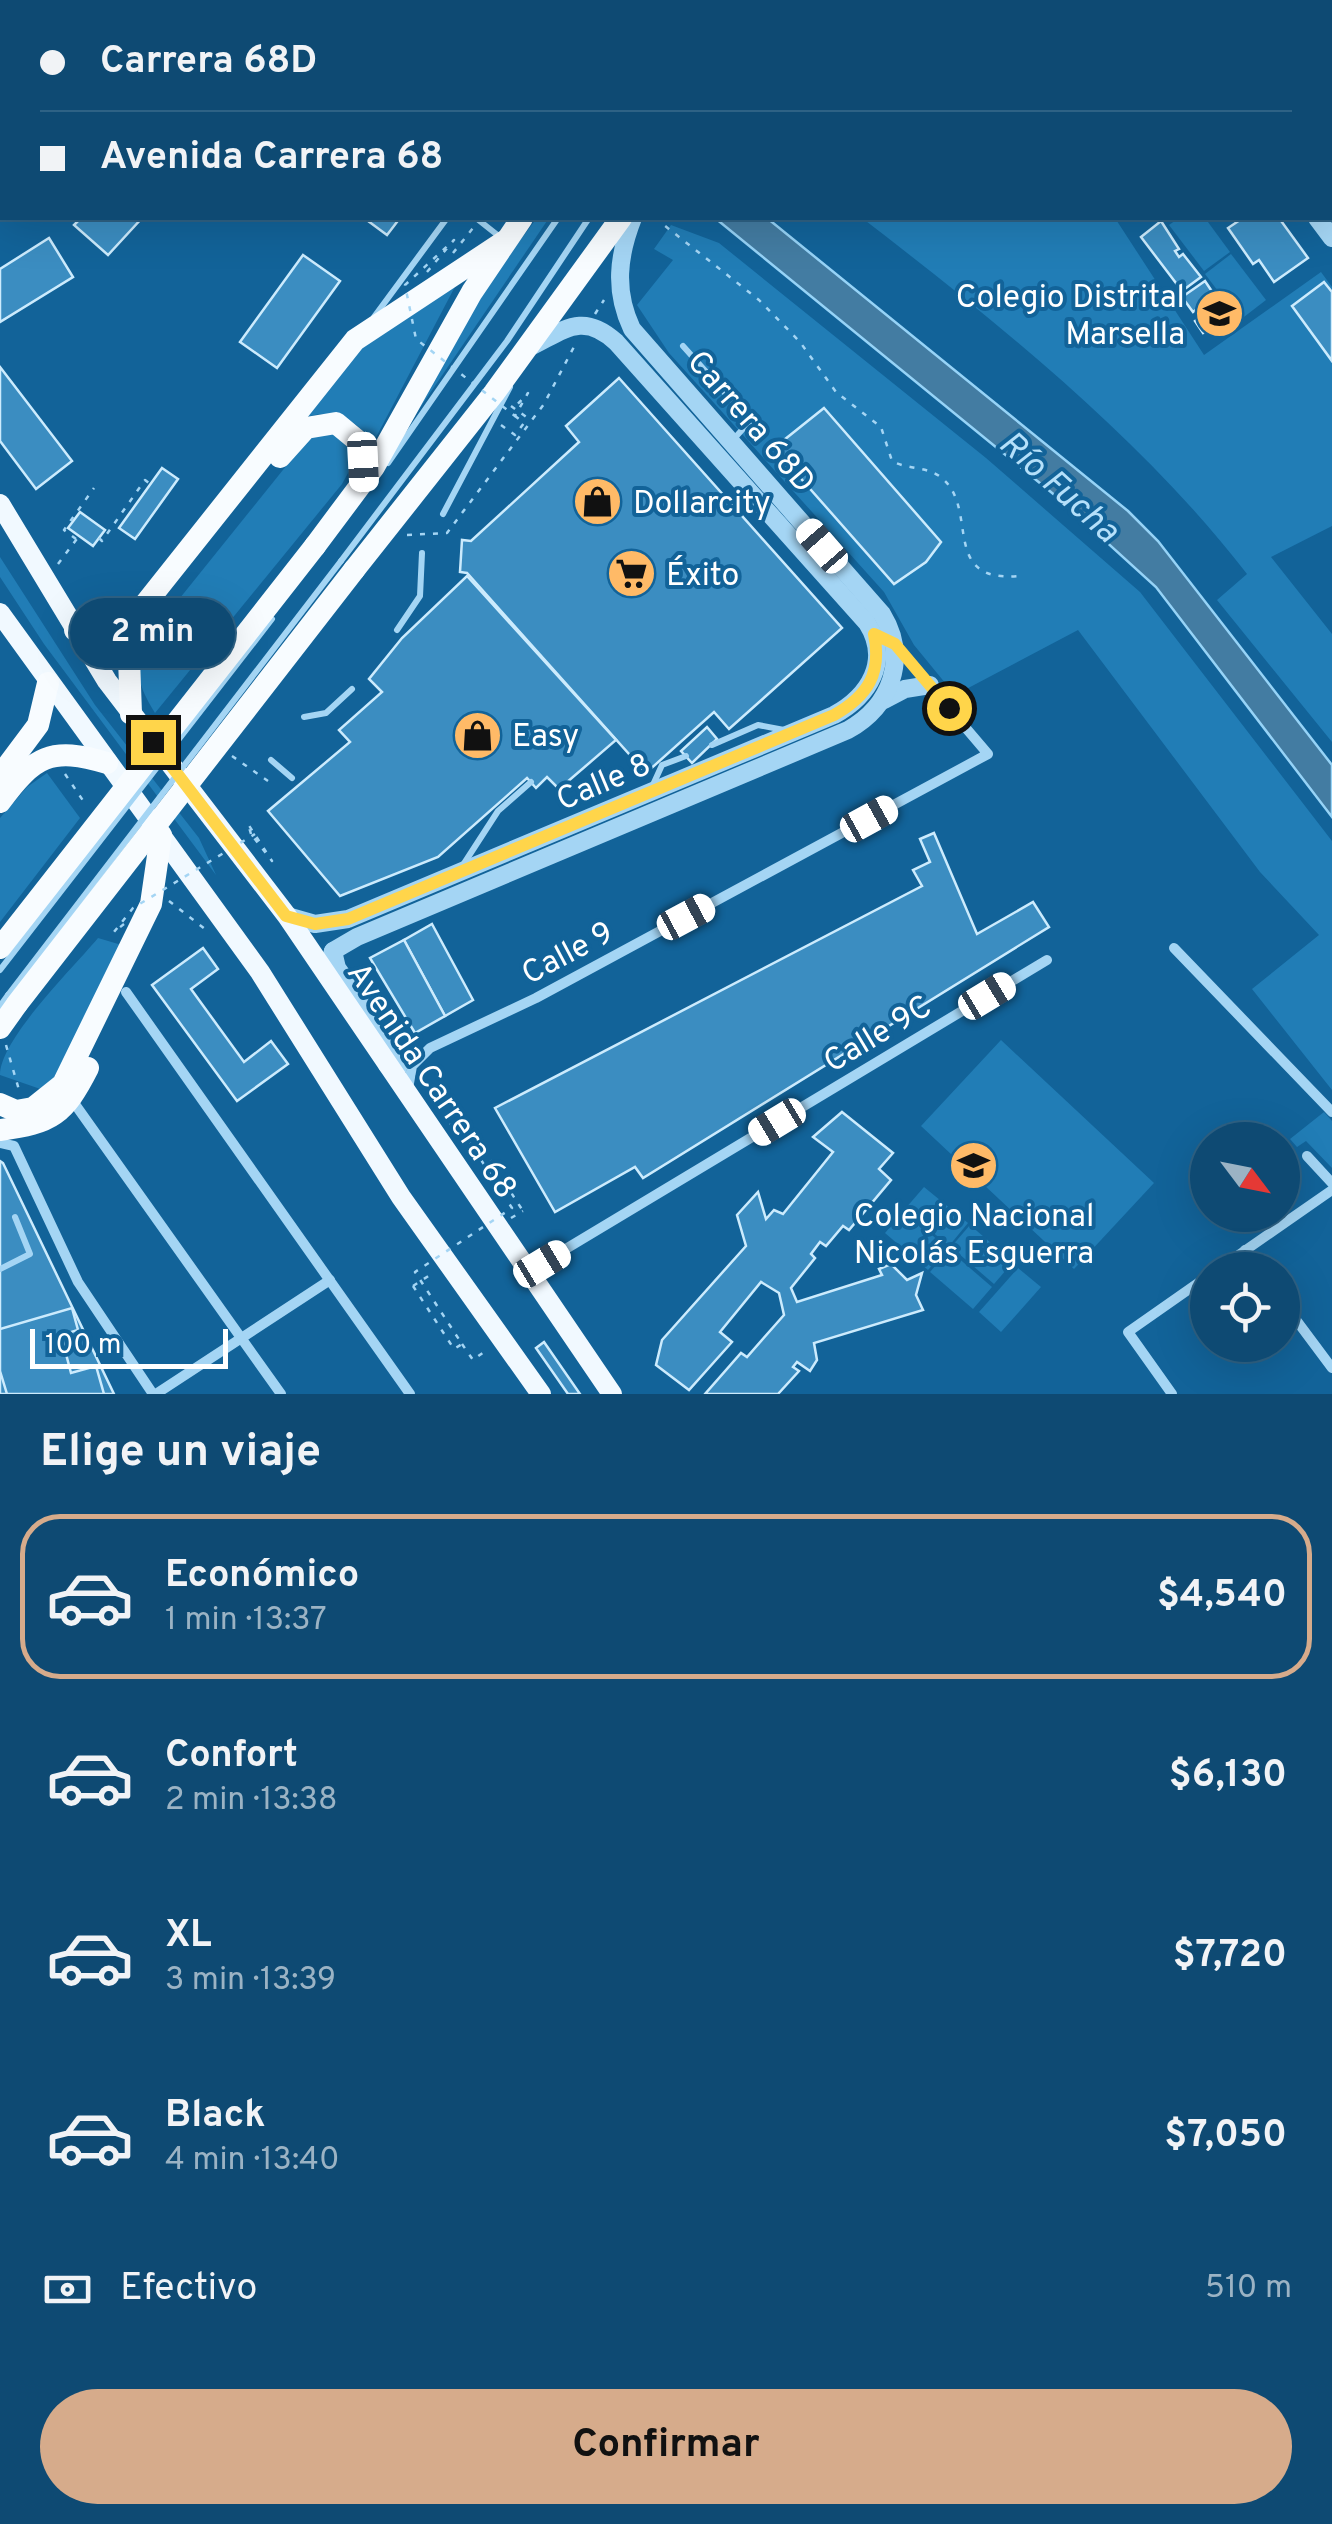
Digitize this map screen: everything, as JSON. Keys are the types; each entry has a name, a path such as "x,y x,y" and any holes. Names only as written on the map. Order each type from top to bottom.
{"highway":[{"path":"0,948 320,548 364,482 521,220"},
{"path":"5,1019 347,566 499,397 526,350 620,220"},
{"path":"75,630 106,638 130,623 360,335 505,241"},
{"path":"132,714 127,666 133,645 298,435 326,421 346,428 359,442 364,482"},
{"path":"0,776 38,725 48,683"},
{"path":"0,802 23,772 50,756 74,754 107,763"},
{"path":"0,1130 42,1123 72,1100 154,932 151,904 160,835"},
{"path":"10,1100 16,1111 33,1108 62,1084 151,904"}],"main road":[{"name":"Avenida Carrera 68","path":"0,504 75,630 132,714 286,916 612,1394"},
{"path":"0,613 260,972 401,1197 540,1394"}],"street":[{"name":"Carrera 68D","path":"632,220 623,246 619,278 621,298 632,329 882,614 895,644"},
{"path":"526,350 588,323"},
{"name":"Carrera 68D","path":"588,323 616,342 870,628 895,644 988,754"},
{"name":"Calle 8","path":"286,916 315,924 348,919 850,706 867,690 878,663 870,628"},
{"path":"883,700 895,668 895,644"},
{"path":"883,700 905,689 930,685"},
{"name":"Calle 8","path":"334,951 375,929 848,730 883,700"},
{"name":"Calle 9","path":"408,1099 412,1066 430,1048 536,998 988,754"},
{"path":"326,974 348,919"},
{"path":"1174,948 1332,1112"},
{"path":"334,951 337,968 399,1056 398,1068 387,1065"},
{"name":"Calle 9C","path":"527,1272 1047,960"},
{"path":"126,992 410,1394"},
{"path":"72,1100 280,1394"},
{"path":"0,1143 14,1146 78,1282 155,1394 330,1280"},
{"path":"1242,1252 1332,1187 1307,1156"},
{"path":"1172,1394 1128,1332 1190,1289"},
{"path":"1300,1324 1332,1368"}],"lane":[{"path":"360,335 446,220"},
{"path":"479,220 505,241"},
{"path":"289,597 320,548 557,220"},
{"path":"347,566 588,220"},
{"path":"683,346 750,421 731,442"},
{"path":"443,514 495,421 499,397"},
{"path":"397,630 420,596 422,553"},
{"path":"0,970 277,613"},
{"path":"304,717 326,714 352,689"},
{"path":"712,745 758,725 796,732"},
{"path":"649,794 662,765 686,756"},
{"path":"271,760 292,778"},
{"path":"451,877 467,860 498,811 532,782"},
{"path":"1,1266 30,1254 15,1217"}],"path":[{"path":"442,266 477,220"},
{"path":"658,220 773,314 836,392 882,427 892,460 944,479 956,497 961,538 974,563 990,574 1019,576"},
{"path":"427,272 454,240 405,285 416,340 524,423 516,435 495,421"},
{"path":"426,534 447,533 532,421 588,323 619,278"},
{"path":"515,416 528,393 514,408 522,414"},
{"path":"499,397 532,421"},
{"path":"99,538 102,541 145,480 150,484"},
{"path":"58,564 77,538 64,530 94,488"},
{"path":"137,492 142,495"},
{"path":"128,504 134,507"},
{"path":"253,835 272,861 253,835"},
{"path":"124,924 114,932 133,908 253,835"},
{"path":"5,1019 10,1100"},
{"path":"449,1125 456,1121 512,1208 415,1272 473,1360 488,1348"},
{"path":"465,1135 471,1131 522,1211 510,1219"},
{"path":"434,1271 414,1286 454,1349 462,1344"}],"shaded area":[{"path":"535,220 548,220 392,449 476,298"},
{"path":"865,220 1116,220 1204,355 1321,272 1332,287 1332,526 1271,557 1332,634 1332,742 1217,600 1247,574 1206,524 1115,429 964,299"},
{"path":"1176,220 1206,220 1230,252 1204,271 1169,225"},
{"path":"671,225 719,243 986,458 1140,592 1332,841 1332,1090 1252,989 1319,935 1260,872 1078,630 955,695 914,645 884,592 669,353 637,305 673,260 654,249"},
{"path":"1231,254 1266,300 1240,320 1205,274"},
{"path":"459,279 372,445 359,427 342,417 322,414 301,419 365,343"},
{"path":"329,430 350,442 353,464 342,484 155,713 140,680 143,644 307,440"},
{"path":"0,557 95,705 199,838 216,875 44,644 0,577"},
{"path":"47,773 80,818 0,922 0,818 27,787"},
{"path":"98,938 125,946 49,1092 0,1075 3,1060 25,1023"},
{"path":"1001,1040 1154,1183 1074,1269 921,1126"},
{"path":"1324,1112 1332,1121 1332,1168 1306,1141 1300,1145 1300,1131"},
{"path":"924,1187 968,1223 949,1246 905,1209"},
{"path":"904,1211 947,1248 928,1270 885,1233"},
{"path":"970,1225 1013,1262 994,1284 951,1247"},
{"path":"949,1250 992,1287 973,1309 930,1272"},
{"path":"1018,1268 1041,1287 1001,1332 979,1312"}],"water":[{"name":"Río Fucha","path":"717,220 769,220 1128,511 1158,541 1332,765 1332,817 1156,587 1057,497"}],"building":[{"path":"79,220 140,220 108,255 74,225"},
{"path":"367,220 398,220 387,235"},
{"path":"1240,220 1280,220 1308,258 1274,282 1259,260 1253,264 1228,228"},
{"path":"1161,221 1179,249 1175,251 1179,257 1183,254 1201,277 1182,291 1141,237"},
{"path":"49,238 73,277 0,322 0,269"},
{"path":"303,255 340,281 277,368 240,342"},
{"path":"1205,281 1215,296 1193,312 1182,297"},
{"path":"1324,282 1332,292 1332,361 1292,306"},
{"path":"1220,302 1235,323 1222,332 1216,323 1203,333 1195,321"},
{"path":"0,367 72,461 36,489 0,441"},
{"name":"Éxito","path":"619,378 842,628 729,729 714,712 646,773 467,573 460,572 462,540 471,541 579,442 566,426"},
{"path":"824,408 941,542 926,562 894,584 774,448"},
{"path":"162,468 178,479 135,539 119,528"},
{"path":"80,512 105,530 93,546 68,528"},
{"name":"Easy","path":"467,576 616,740 559,789 547,777 536,788 527,778 438,857 340,896 268,811 350,742 339,730 382,692 369,679 402,638"},
{"path":"707,727 717,739 692,763 681,751"},
{"path":"934,833 977,934 1033,902 1049,927 643,1178 635,1167 555,1212 495,1108 922,886 913,870 930,862 920,839"},
{"path":"432,924 473,1000 445,1016 404,940"},
{"path":"404,940 445,1016 415,1033 370,958"},
{"path":"203,948 218,969 191,989 244,1062 271,1041 288,1064 237,1101 152,985"},
{"path":"842,1112 893,1153 879,1169 891,1180 849,1230 843,1226 826,1246 820,1242 811,1254 815,1258 791,1288 797,1302 882,1275 879,1269 891,1264 907,1280 922,1273 916,1295 923,1310 814,1343 817,1360 810,1371 797,1362 793,1367 799,1371 778,1394 705,1394 741,1353 747,1357 784,1315 779,1293 761,1282 720,1332 732,1342 689,1390 656,1365 662,1340 746,1246 737,1215 758,1192 766,1219 774,1210 783,1214 833,1152 813,1137"},
{"path":"0,1161 3,1163 114,1394 0,1394"},
{"path":"72,1308 78,1330 61,1335 71,1373 96,1366 104,1394 7,1394 0,1371 0,1329"},
{"path":"544,1342 580,1394 568,1394 536,1348"}],"place":[{"name":"Colegio Distrital Marsella","path":"1220,314"},
{"name":"Dollarcity","path":"598,502"},
{"name":"Éxito","path":"631,574"},
{"name":"Easy","path":"477,735"},
{"name":"Colegio Nacional Nicolás Esguerra","path":"974,1165"}],"route":[{"path":"153,742 286,916 315,924 348,919 834,715 858,700 874,678 878,652 874,634 895,644 949,708"}]}
